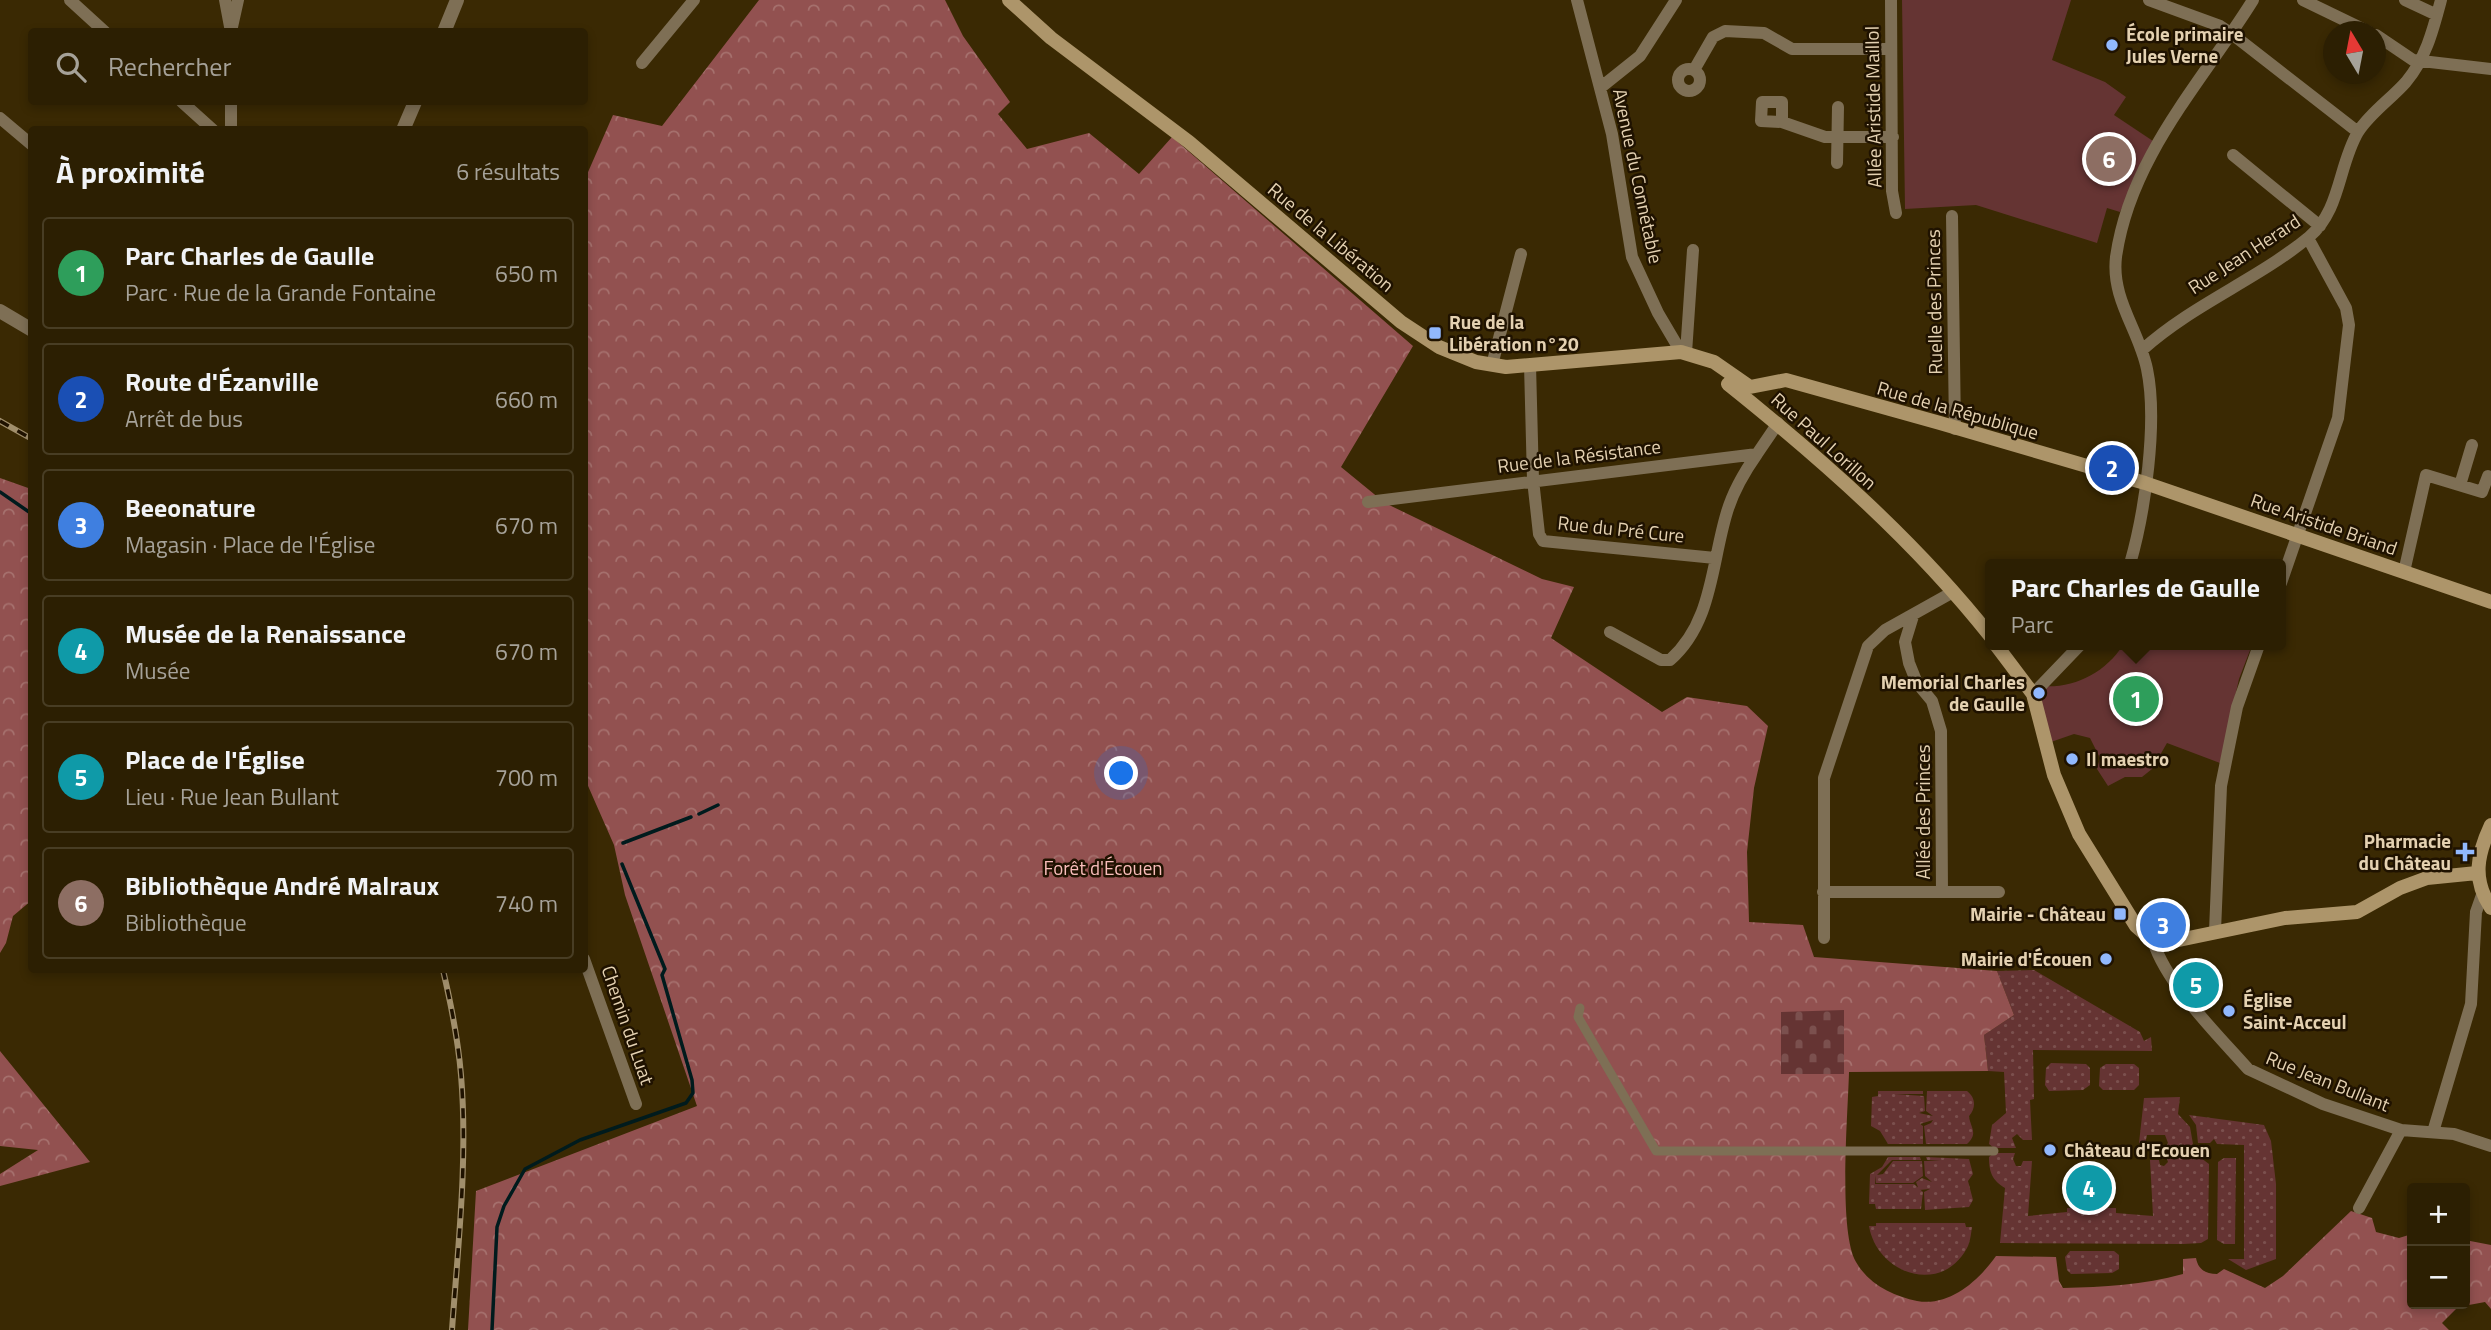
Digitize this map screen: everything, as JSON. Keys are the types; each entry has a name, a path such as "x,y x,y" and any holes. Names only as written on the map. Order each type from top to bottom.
{"main road":[{"name":"Rue de la Libération","path":"1009,0 1051,38 1189,142 1421,337 1454,355 1492,365 1530,365 1684,352"},
{"name":"Rue Paul Lorillon","path":"1684,352 1714,362 1745,386 1761,386"},
{"name":"Rue Paul Lorillon","path":"1684,352 1778,423 1920,557 1985,631"},
{"name":"Rue de la République","path":"1761,386 1786,380 2145,483"},
{"name":"Rue Aristide Briand","path":"2145,483 2491,602"},
{"path":"2000,650 2033,694 2065,805 2087,849 2136,926 2153,941 2174,941 2285,918 2357,912 2400,888 2427,878 2477,873"},
{"path":"2491,825 2478,860 2477,873 2482,895 2491,908"}],"street":[{"path":"70,0 101,28"},
{"path":"225,0 230,28"},
{"path":"232,28 238,0"},
{"path":"446,28 457,0"},
{"path":"642,63 694,0"},
{"name":"Avenue du Connétable","path":"1577,0 1612,134 1632,257 1658,313 1684,352"},
{"path":"1600,88 1646,49 1676,0"},
{"name":"Allée Aristide Maillol","path":"1891,0 1892,191 1896,213"},
{"path":"2150,0 2220,26 2358,132 2405,82 2420,61 2441,0"},
{"path":"2131,559 2145,483 2149,394 2142,349 2122,307 2116,256 2133,194 2153,149 2253,0"},
{"path":"2303,0 2346,21"},
{"path":"2405,0 2437,15"},
{"path":"1694,70 1713,37 1725,31 1764,33 1792,49 1891,48"},
{"path":"2386,43 2408,58 2491,69"},
{"path":"1594,66 1627,65"},
{"path":"185,105 209,126"},
{"path":"231,105 231,126"},
{"path":"405,126 414,105"},
{"path":"1837,163 1838,107"},
{"path":"0,118 28,142"},
{"path":"1782,122 1815,135 1893,137"},
{"name":"Rue Jean Herard","path":"2142,349 2165,328 2308,238 2320,226 2331,209 2358,132"},
{"path":"2233,155 2320,226"},
{"name":"Ruelle des Princes","path":"1952,216 1955,429"},
{"path":"2286,570 2340,410 2349,325 2346,308 2308,238"},
{"path":"1684,352 1693,250"},
{"path":"1492,365 1521,254"},
{"path":"0,311 28,328"},
{"path":"1530,365 1533,480"},
{"path":"1759,408 1761,386"},
{"path":"1611,632 1652,657 1670,660 1686,646 1700,622 1705,606 1727,509 1757,454 1778,423"},
{"path":"2460,485 2472,445"},
{"name":"Rue de la Résistance","path":"1368,502 1757,454"},
{"path":"2404,572 2426,475 2482,492 2488,475"},
{"name":"Rue du Pré Cure","path":"1533,480 1539,534 1543,541 1715,558"},
{"path":"1824,938 1824,778 1838,728 1868,646 1885,630 1953,592"},
{"name":"Allée des Princes","path":"1913,616 1905,642 1909,663 1917,683 1932,701 1941,731 1942,892"},
{"path":"2033,694 2075,650"},
{"path":"2215,932 2221,786 2237,708 2257,650"},
{"name":"Allée des Princes","path":"1823,892 1999,892"},
{"path":"2433,1132 2471,1004 2476,912 2482,895"},
{"name":"Rue Jean Bullant","path":"2153,941 2158,958 2169,973 2248,1069 2323,1104 2401,1130 2454,1134 2491,1146"},
{"name":"Chemin du Luat","path":"588,970 636,1104"},
{"path":"1580,1008 1578,1017 1656,1151 1993,1151"},
{"path":"2360,1208 2401,1130"}],"green space":[{"name":"Forêt d'Écouen","path":"759,0 945,0 963,36 1010,102 998,114 1027,149 1089,133 1139,174 1172,137 1413,346 1341,467 1385,503 1542,579 1574,587 1551,638 1662,712 1687,697 1747,706 1768,726 1754,788 1747,852 1749,922 1803,925 1814,957 1997,971 2014,1015 1984,1035 1988,1071 1849,1072 1845,1171 1847,1225 1850,1247 1856,1262 1868,1277 1900,1296 1929,1302 1952,1296 1962,1290 1981,1274 1996,1256 2056,1257 2059,1281 2063,1288 2123,1285 2168,1278 2183,1274 2183,1259 2196,1258 2200,1268 2206,1272 2217,1274 2224,1269 2265,1288 2283,1276 2351,1211 2372,1218 2376,1232 2399,1238 2407,1236 2407,1309 2456,1309 2442,1323 2449,1330 468,1330 476,1191 697,1106 625,895 614,845 588,786 588,172 613,115 662,126"},
{"path":"1902,0 2071,0 2052,60 2105,82 2126,97 2114,115 2153,141 2120,212 2107,208 2097,243 1976,205 1905,209"},
{"path":"0,478 28,488 28,903 13,916 6,943 0,953"},
{"path":"2120,650 2250,650 2239,679 2220,763 2167,743 2152,769 2142,777 2125,777 2108,786 2097,769 2100,758 2090,738 2074,734 2051,742 2036,704 2040,686 2076,682 2098,671"},
{"path":"2034,970 2140,1032 2144,1041 2151,1037 2152,1051 2033,1050 2034,1099 2030,1100 2032,1140 2023,1140 2017,1134 2012,1138 2016,1148 1994,1148 1989,1144 1992,1125 2006,1113 2004,1072 1988,1071 1984,1035 2014,1015 1997,971"},
{"path":"1844,1010 1844,1074 1781,1074 1781,1012"},
{"path":"0,1051 90,1162 0,1186 0,1174 38,1150 0,1146"},
{"path":"2051,1063 2086,1064 2090,1068 2090,1085 2083,1090 2049,1091 2045,1085 2046,1068"},
{"path":"2106,1064 2134,1064 2139,1068 2139,1085 2134,1090 2103,1090 2099,1086 2100,1068"},
{"path":"1878,1091 1923,1091 1923,1094 1895,1094 1924,1096 1925,1111 1919,1113 1933,1116 1926,1111 1927,1091 1967,1091 1974,1103 1969,1116 1973,1137 1967,1144 1926,1144 1924,1126 1933,1120 1920,1124 1923,1126 1923,1144 1888,1144 1880,1131 1871,1126 1872,1097 1878,1096"},
{"path":"2180,1097 2178,1114 2190,1127 2193,1144 2188,1148 2165,1148 2168,1143 2165,1135 2147,1135 2145,1144 2139,1143 2144,1098"},
{"path":"2189,1115 2264,1125 2271,1141 2276,1184 2276,1259 2246,1270 2228,1259 2244,1259 2244,1145 2217,1144 2214,1139 2210,1143 2198,1143 2196,1125"},
{"path":"1994,1153 2015,1153 2013,1159 2016,1166 2021,1166 2023,1161 2032,1161 2028,1216 2067,1212 2067,1208 2116,1208 2116,1213 2153,1216 2150,1160 2159,1160 2160,1165 2164,1166 2168,1162 2165,1154 2188,1154 2190,1158 2201,1158 2209,1164 2208,1239 2201,1243 2183,1244 2000,1243 2005,1188 1994,1179 1991,1171 1989,1157"},
{"path":"1888,1157 1920,1157 1921,1160 1892,1160 1877,1175 1883,1174 1893,1161 1922,1161 1923,1176 1913,1183 1876,1183 1876,1175 1875,1184 1914,1184 1923,1192 1921,1209 1876,1209 1875,1204 1869,1204 1870,1174 1882,1167"},
{"path":"1926,1157 1969,1159 1973,1174 1968,1181 1973,1200 1969,1207 1925,1210 1924,1192 1930,1189 1919,1190 1916,1182 1922,1178 1932,1182 1925,1176 1924,1161 1941,1161 1927,1160"},
{"path":"2224,1158 2236,1158 2235,1244 2224,1244 2217,1240 2218,1162"},
{"path":"1876,1223 1965,1223 1966,1227 1972,1227 1968,1246 1956,1263 1942,1272 1927,1275 1911,1273 1897,1267 1884,1256 1874,1243 1869,1226 1876,1226"},
{"name":"Forêt d'Écouen","path":"2470,1241 2491,1245 2491,1309 2485,1302 2470,1305"},
{"path":"2070,1251 2114,1251 2119,1255 2119,1269 2112,1273 2071,1274 2067,1270 2065,1257"}],"waterway":[{"path":"0,492 28,511"},
{"path":"699,814 718,805"},
{"path":"623,843 691,817"},
{"path":"492,1330 497,1227 504,1206 525,1169 580,1140 686,1103 693,1093 692,1080 662,975 665,969 622,864"}],"railway":[{"path":"0,421 28,437"},
{"path":"444,973 458,1048 463,1107 461,1202 452,1330"}],"place":[{"name":"École primaire Jules Verne","path":"2112,45"},
{"name":"Bibliothèque André Malraux","path":"2109,159"},
{"name":"Rue de la Libération n°20","path":"1435,333"},
{"name":"Route d'Ézanville","path":"2112,468"},
{"name":"Memorial Charles de Gaulle","path":"2039,693"},
{"name":"Parc Charles de Gaulle","path":"2136,699"},
{"name":"Il maestro","path":"2072,759"},
{"name":"Pharmacie du Château","path":"2465,852"},
{"name":"Mairie - Château","path":"2120,914"},
{"name":"Beeonature","path":"2163,925"},
{"name":"Mairie d'Écouen","path":"2106,959"},
{"name":"Place de l'Église","path":"2196,985"},
{"name":"Église Saint-Acceul","path":"2229,1011"},
{"name":"Château d'Ecouen","path":"2050,1150"},
{"name":"Musée de la Renaissance","path":"2089,1188"}]}
